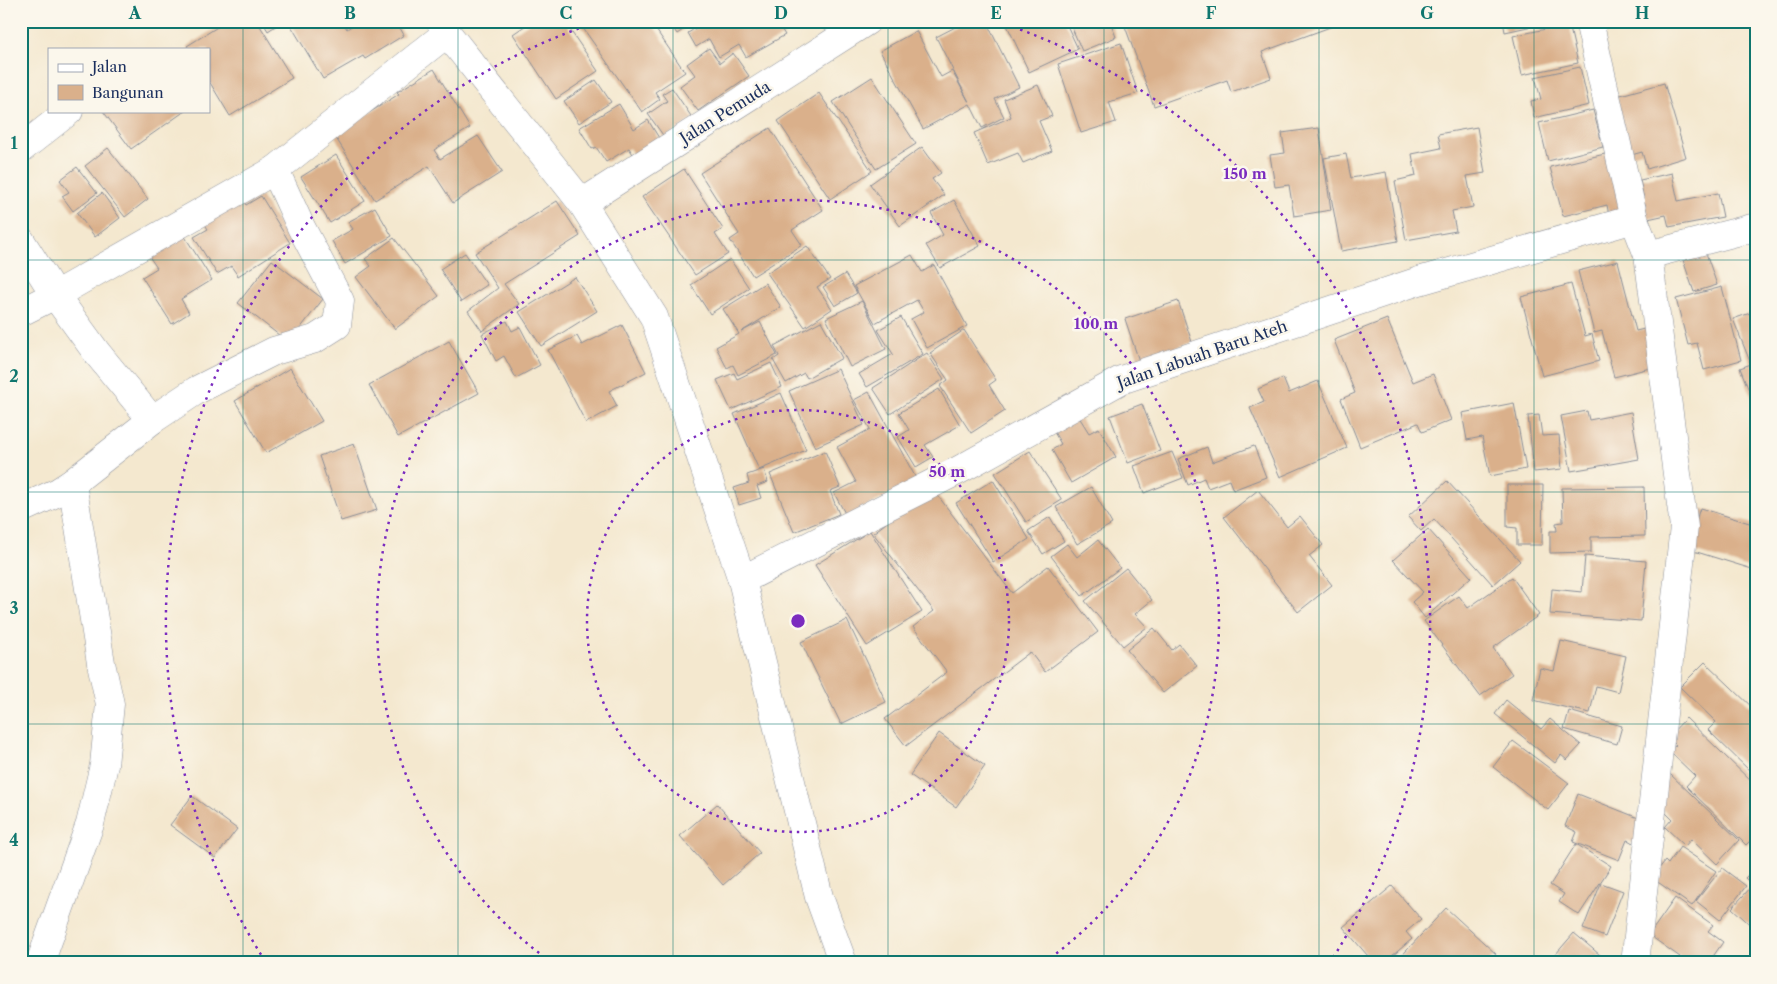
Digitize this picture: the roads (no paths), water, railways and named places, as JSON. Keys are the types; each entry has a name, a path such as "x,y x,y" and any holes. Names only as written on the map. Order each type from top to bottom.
{"street":[{"name":"Jalan Pemuda","path":"582,203 867,21"},
{"path":"1589,21 1634,218 1648,255 1684,527 1635,963"},
{"path":"21,312 55,295 275,170 443,27 582,203 654,317 742,580 819,898 843,963"},
{"path":"21,149 68,112"},
{"path":"40,963 90,824 104,765 110,704 100,654 48,496 152,420 197,390 274,351 315,339 337,325 340,301 301,227 275,170"},
{"name":"Jalan Labuah Baru Ateh","path":"742,580 959,470 1121,380 1419,281 1634,218"},
{"path":"1648,255 1756,227"},
{"path":"21,241 55,295 97,353 152,420"}]}
